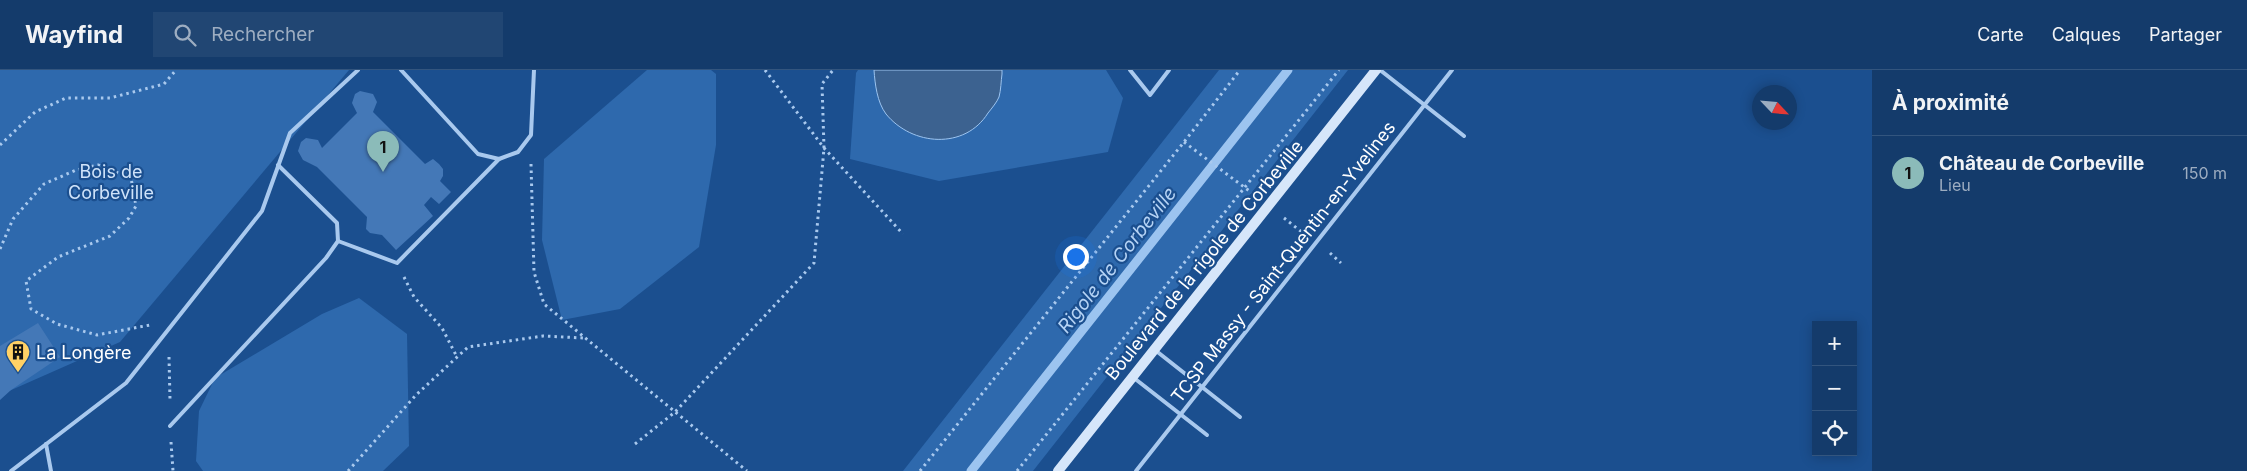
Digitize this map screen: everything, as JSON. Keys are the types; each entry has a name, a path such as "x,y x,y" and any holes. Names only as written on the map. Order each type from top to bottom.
{"main road":[{"name":"Boulevard de la rigole de Corbeville","path":"1058,471 1378,70"}],"lane":[{"path":"11,471 126,383 262,211 290,133 358,70"},
{"path":"401,70 478,154 499,160"},
{"path":"338,241 397,263 499,160 518,152 531,135 534,70"},
{"path":"1130,70 1150,95 1169,70"},
{"path":"1378,70 1464,136"},
{"name":"TCSP Massy - Saint-Quentin-en-Yvelines","path":"1136,471 1452,70"},
{"path":"170,426 326,258 338,241 337,223 278,165"},
{"path":"1154,349 1240,417"},
{"path":"1132,377 1207,435"},
{"path":"46,444 51,471"}],"path":[{"path":"0,144 35,112 66,98 110,98 164,84 176,70"},
{"path":"765,70 824,148 903,234"},
{"path":"636,444 675,412 814,263 824,148 822,84 833,70"},
{"path":"920,471 1240,70"},
{"path":"1017,471 1339,70"},
{"path":"531,135 534,272 544,304 747,471"},
{"path":"1184,142 1227,175"},
{"path":"0,249 13,219 44,184 76,170 98,165 132,178 136,206 129,218 110,236 58,257 26,281 31,309 57,324 96,336 177,319"},
{"path":"397,263 414,297 442,328 457,357"},
{"path":"348,471 416,395 468,347 543,336 584,338"}],"green space":[{"name":"Bois de Corbeville","path":"0,70 349,70 120,342 0,395"},
{"path":"647,70 711,70 716,74 716,145 699,247 620,309 562,320 542,240 544,159"},
{"path":"858,70 1106,70 1123,98 1108,152 939,181 850,159 856,73"},
{"path":"1219,70 1348,70 1033,471 903,471"},
{"path":"359,298 407,334 409,446 383,471 203,471 196,461 199,411 215,378 322,314"}],"shaded area":[{"path":"874,70 1002,70 1002,74 998,99 978,125 966,133 952,138 938,139 924,138 910,133 897,125 886,114 876,87"}],"building":[{"path":"360,91 373,94 377,102 373,112 425,164 433,159 439,164 443,169 443,176 440,181 451,192 439,204 431,197 424,205 433,216 396,250 382,235 370,233 366,229 367,217 317,167 303,160 298,151 301,142 306,138 318,140 322,148 357,113 352,103 355,94"},
{"name":"La Longère","path":"38,323 60,357 11,390 0,400 0,346"}],"waterway":[{"name":"Rigole de Corbeville","path":"971,471 1288,70"}],"place":[{"name":"Château de Corbeville","path":"383,172"},
{"name":"La Longère","path":"18,373"}]}
